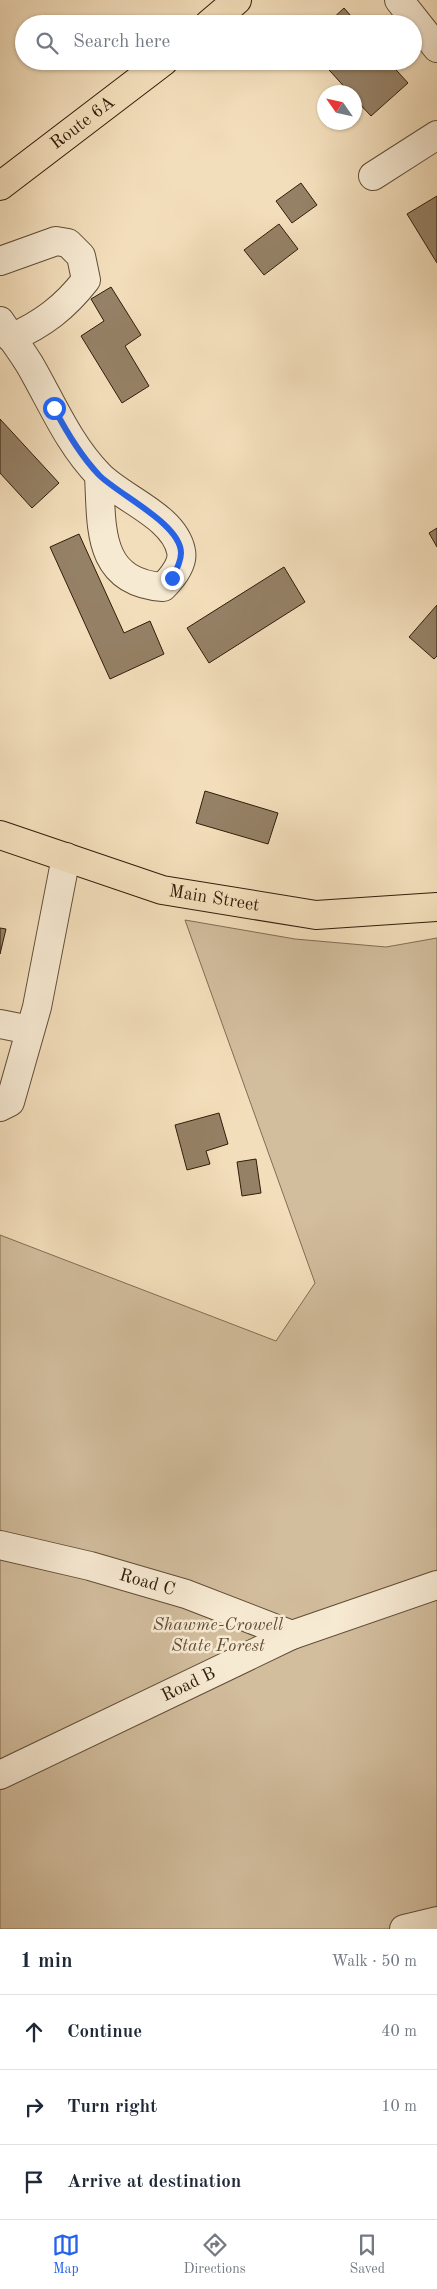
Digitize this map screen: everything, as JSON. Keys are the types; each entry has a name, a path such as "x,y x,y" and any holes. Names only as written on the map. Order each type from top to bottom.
{"main road":[{"path":"220,15 237,0"},
{"name":"Route 6A","path":"0,186 152,70"},
{"name":"Main Street","path":"0,835 162,890 316,916 437,906"}],"lane":[{"path":"399,0 411,15"},
{"path":"422,29 437,48"},
{"path":"373,176 437,135"},
{"path":"0,260 56,241 68,243 81,256 86,280 68,302 36,327 6,329 29,364 75,447 100,476"},
{"path":"0,1107 10,1102 38,1007 66,857"},
{"path":"0,1024 30,1030"},
{"name":"Road C","path":"0,1545 90,1566 186,1594 292,1635"},
{"name":"Road B","path":"0,1775 292,1635 437,1585"},
{"path":"404,1929 437,1921"}],"green space":[{"name":"Shawme-Crowell State Forest","path":"185,920 295,939 386,947 437,938 437,1929 0,1929 0,1235 276,1341 315,1283"}],"building":[{"path":"344,8 350,15 337,15"},
{"path":"329,70 396,70 408,83 371,116 362,106 362,85 343,85"},
{"path":"301,183 317,205 292,223 276,201"},
{"path":"437,196 437,263 407,214"},
{"path":"279,224 298,249 264,275 244,250"},
{"path":"111,287 141,335 125,346 149,386 122,403 81,336 104,321 91,299"},
{"path":"0,419 59,483 32,508 0,473"},
{"path":"437,528 437,547 429,533"},
{"path":"79,534 124,633 150,621 164,654 110,679 50,547"},
{"path":"284,567 305,602 209,663 187,628"},
{"path":"437,605 437,656 434,659 409,637"},
{"path":"205,791 278,813 268,844 196,823"},
{"path":"0,928 6,929 0,954"},
{"path":"219,1113 228,1144 206,1151 210,1164 187,1170 175,1125"},
{"path":"256,1159 261,1193 242,1196 237,1162"}],"route":[{"path":"54,408 75,447 100,476 116,490 160,520 173,533 182,552 178,567 172,578"}]}
